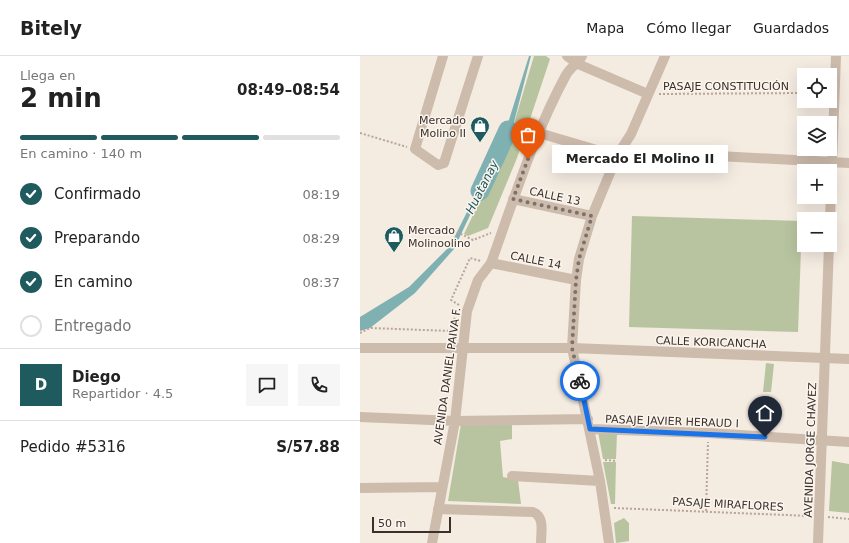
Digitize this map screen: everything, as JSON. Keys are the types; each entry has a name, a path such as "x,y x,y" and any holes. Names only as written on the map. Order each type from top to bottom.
{"street":[{"path":"443,56 415,149 438,165 444,163 478,56"},
{"path":"567,56 580,60 648,94"},
{"path":"609,543 600,481 572,348 576,280 579,259 592,216 617,156 630,134 665,56"},
{"path":"830,212 836,56"},
{"name":"AVENIDA DANIEL PAIVA F.","path":"432,543 455,421 467,311 478,280 491,263 538,132 567,72 580,60"},
{"path":"538,132 617,156 644,152 849,163"},
{"name":"CALLE 13","path":"513,199 592,216"},
{"name":"AVENIDA JORGE CHAVEZ","path":"818,543 829,252"},
{"name":"CALLE 14","path":"491,263 576,280"},
{"name":"CALLE KORICANCHA","path":"360,348 572,348 849,359"},
{"path":"360,417 455,421 588,419"},
{"name":"PASAJE JAVIER HERAUD I","path":"590,429 708,433 849,442"},
{"path":"512,476 600,481"},
{"path":"360,488 442,487"},
{"path":"438,509 533,512 538,514 541,518 541,543"}],"path":[{"name":"PASAJE CONSTITUCIÓN","path":"648,94 797,93"},
{"path":"360,133 415,149"},
{"path":"457,232 473,240 503,228"},
{"path":"360,333 370,328 451,331 460,304 451,300 470,258 491,263"},
{"path":"706,511 708,433"},
{"path":"600,460 617,461"},
{"name":"PASAJE MIRAFLORES","path":"605,508 706,511 849,519"}],"green space":[{"path":"534,56 546,56 550,59 517,158 488,228 468,236 464,234 510,137"},
{"path":"632,216 797,221 797,252 801,252 798,332 629,327"},
{"path":"766,363 774,364 771,392 763,392"},
{"path":"512,422 512,439 500,441 503,477 518,480 521,504 448,501 461,424"},
{"path":"598,432 617,433 616,459 603,459"},
{"path":"832,461 849,464 849,513 829,511"},
{"path":"603,462 616,462 615,504 611,504"},
{"path":"624,518 629,523 629,541 616,543 614,523"}],"water":[{"path":"529,56 531,56 514,122 454,249 415,293 370,328 360,331 360,317 409,287 450,246 502,142"}],"waterway":[{"name":"Huatanay","path":"480,191 508,130"}],"way so far":[{"path":"528,159 513,199 592,216 579,259 576,280 572,348 580,381"}],"place":[{"name":"Mercado Molino II","path":"480,143"},
{"name":"Mercado El Molino II","path":"528,159"},
{"name":"Mercado Molinoolino","path":"394,253"}],"route":[{"path":"580,381 590,429 708,433 765,437"}]}
